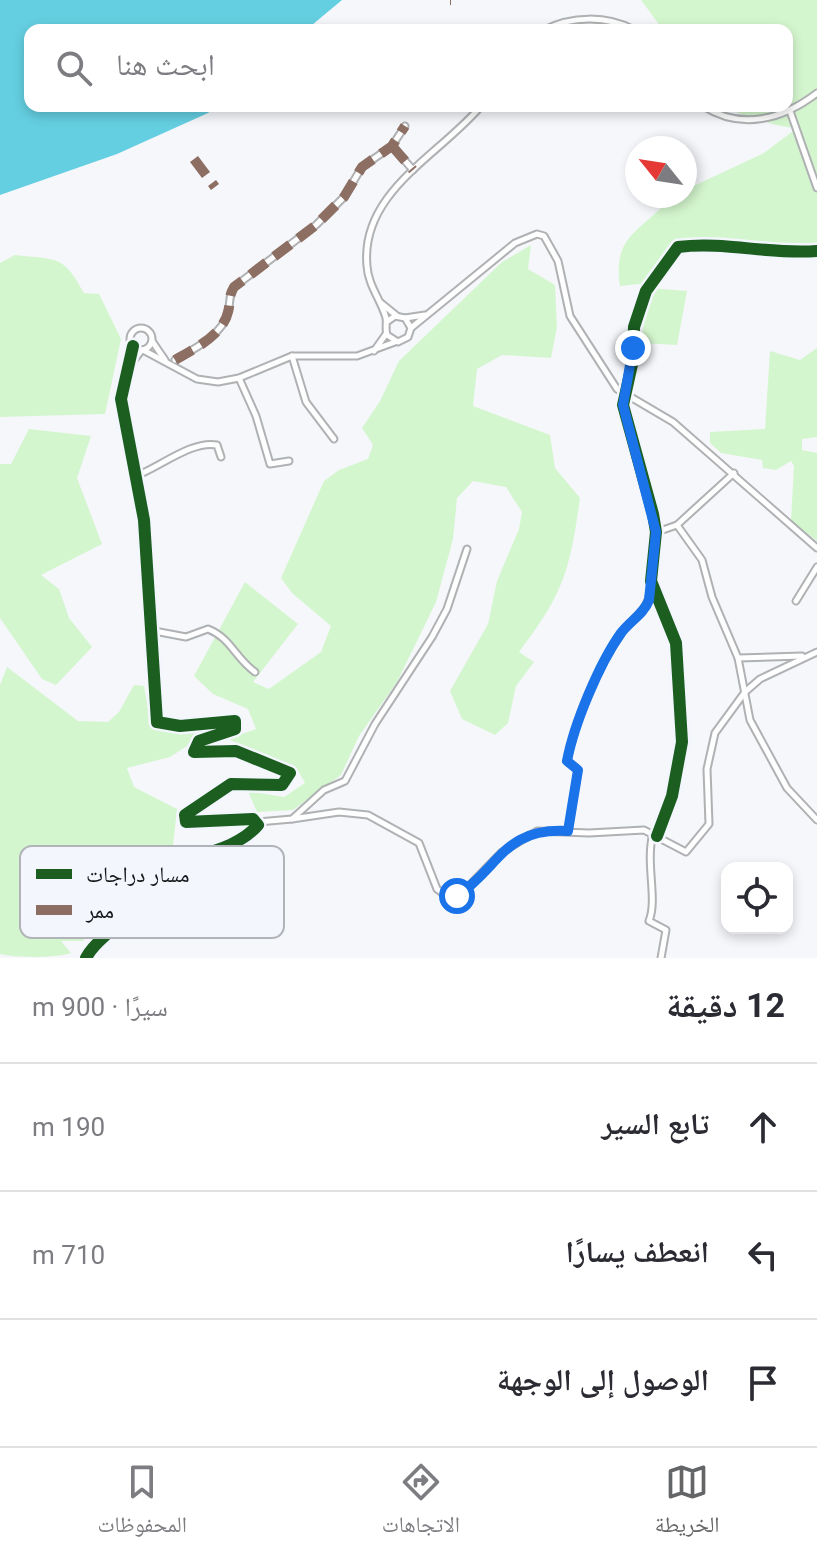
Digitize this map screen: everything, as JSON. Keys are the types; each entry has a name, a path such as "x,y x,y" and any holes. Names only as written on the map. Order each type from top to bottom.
{"street":[{"path":"561,24 575,19 615,24"},
{"path":"793,109 817,93"},
{"path":"374,352 386,334 388,321 367,266 368,245 375,218 389,193 475,112"},
{"path":"713,112 759,121 787,112"},
{"path":"790,112 817,188"},
{"path":"175,360 218,331 228,311 228,298 234,287 316,225 344,197 362,167 392,146 405,126"},
{"path":"392,146 413,170"},
{"path":"133,346 197,379 218,382 239,378 292,356 350,357 374,352 407,338 411,328 495,257 523,239 540,235 549,241 558,261 570,316 617,389 673,422 817,548"},
{"path":"568,831 578,770 567,761 574,732 622,633 646,609 651,581 656,532 623,405 633,360 634,327 646,291 677,247 718,244 763,251 817,251"},
{"path":"380,302 397,316 405,318 430,314"},
{"path":"388,321 397,316"},
{"path":"405,318 411,328"},
{"path":"165,360 149,332 139,329 131,336 133,346 124,376 122,408 138,475 157,722 180,726 235,721 235,729 199,741 194,752 236,751 290,773 282,785 227,785 185,815 184,821 253,819 258,822 339,812 368,815 419,843 437,889 448,897 464,891 502,852 537,831 640,830 655,834 684,852 709,824 707,769 713,738 745,692 769,673 817,652"},
{"path":"386,334 396,341"},
{"path":"124,376 152,341"},
{"path":"292,356 306,402 334,439"},
{"path":"239,378 256,416 270,464 289,461"},
{"path":"138,475 211,443 217,445 221,457"},
{"path":"656,532 677,525 734,473"},
{"path":"677,525 702,560 712,597 738,658 750,720 787,788 817,820"},
{"path":"292,819 324,790 345,781 375,724 447,609 467,549"},
{"path":"796,601 817,567"},
{"path":"651,581 676,643 681,681 681,757 666,817 655,834 649,879 655,908 649,921 666,930 661,958"},
{"path":"149,630 186,637 208,629 224,636 241,661 255,672"},
{"path":"738,658 807,656"},
{"path":"225,846 256,829 258,822"},
{"path":"86,958 104,938"}],"green space":[{"path":"641,0 817,0 817,253 677,246 658,282 620,286 619,260 622,250 639,227 661,208 697,208 697,184 764,153 797,128 767,123 735,112 793,112 793,24 659,24"},
{"path":"531,245 528,269 555,285 557,327 551,358 502,355 477,369 473,406 550,435 555,468 580,498 573,544 563,580 546,613 519,652 534,662 516,686 508,723 495,735 462,719 450,691 488,624 497,581 519,529 522,512 506,487 473,481 457,498 453,539 436,602 397,682 359,736 341,775 293,810 257,812 248,791 284,797 305,783 297,769 228,739 256,729 248,709 213,694 194,676 245,582 298,624 253,682 269,689 321,652 331,626 292,593 281,578 324,481 339,470 368,459 373,445 362,428 380,401 399,361 502,262"},
{"path":"15,255 57,261 70,271 84,293 99,294 121,339 105,414 0,417 0,263"},
{"path":"649,288 687,291 677,345 641,343"},
{"path":"817,348 817,437 802,439 802,450 817,453 817,541 791,521 794,466 791,461 776,470 763,468 762,460 721,453 710,443 710,432 765,429 770,351 800,360"},
{"path":"29,429 91,436 77,478 102,544 41,575 59,589 69,618 92,647 56,685 42,679 0,618 0,464 11,464"},
{"path":"7,667 78,721 108,722 119,712 134,685 144,686 151,725 167,731 212,730 170,757 127,768 134,787 177,809 173,846 20,846 20,938 85,938 83,941 61,941 71,953 64,955 37,957 0,954 0,685"}],"water":[{"path":"0,0 342,0 313,24 24,24 24,112 209,112 117,154 0,195"}],"marked path":[{"path":"175,360 199,346 220,328 234,287 316,225 344,197 362,167 392,146 405,126"},
{"path":"392,146 413,170"},
{"path":"194,159 215,187"}],"cycle path":[{"path":"657,836 672,796 682,742 676,643 651,581 656,532 623,405 633,360 634,327 646,291 678,247 817,251"},
{"path":"133,346 121,399 144,520 157,722 180,726 235,721 235,729 199,741 194,752 236,751 290,773 282,785 231,784 185,815 186,822 253,819 258,825 227,846"},
{"path":"86,958 102,938"}],"route":[{"path":"457,896 513,844 537,831 568,831 578,770 571,768 567,761 574,732 622,633 646,609 649,600 656,532 623,405 633,348"}]}
